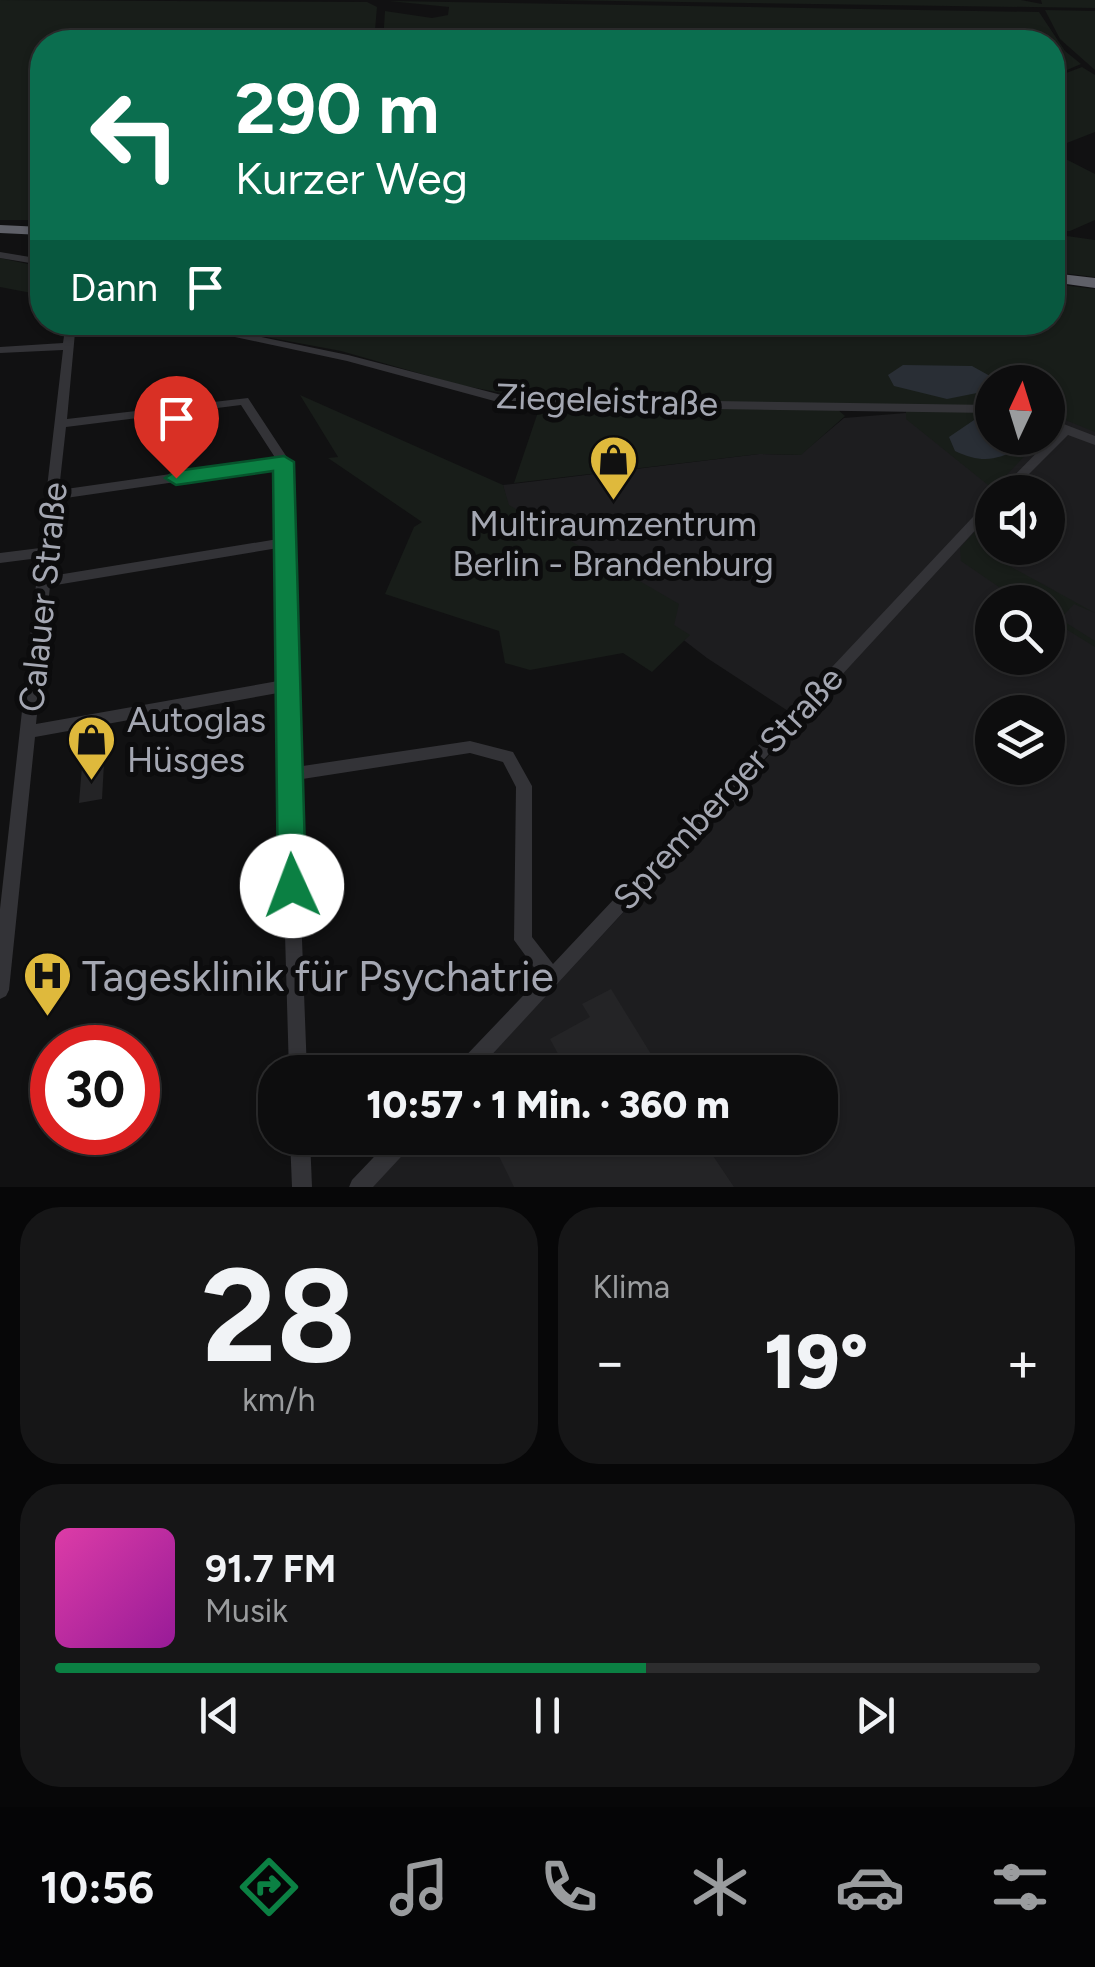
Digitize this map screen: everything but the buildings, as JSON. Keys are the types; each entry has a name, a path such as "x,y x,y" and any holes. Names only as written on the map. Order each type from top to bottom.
{"highway":[{"path":"0,229 30,230"},
{"path":"1065,280 1095,283"}],"street":[{"path":"0,254 30,260"},
{"name":"Calauer Straße","path":"0,990 6,869 29,732 70,335"},
{"name":"Ziegeleistraße","path":"234,335 348,358 513,402 975,409"},
{"path":"0,350 69,346"},
{"path":"60,424 244,401 284,462 284,686 297,1055"},
{"path":"1021,475 1066,430 1095,441"},
{"path":"53,495 284,462"},
{"name":"Spremberger Straße","path":"480,1055 975,523"},
{"path":"45,582 282,543"},
{"path":"0,558 48,552"},
{"path":"29,732 284,686"},
{"path":"288,775 470,747 496,752 519,769 524,786 523,940 552,977"},
{"path":"301,1155 302,1187"},
{"path":"359,1187 388,1155"}],"shaded area":[{"path":"0,0 367,2 377,7 375,30 30,30 30,220 0,220"},
{"path":"547,0 1021,0 1042,4 1041,0 1095,0 1095,8"},
{"path":"389,1 1039,12 1051,30 384,30 385,11 432,18 448,15 449,7"},
{"path":"1045,10 1095,11 1095,70 1065,43 1065,30 1055,30"},
{"path":"1065,51 1081,64 1065,71"},
{"path":"1082,67 1095,75 1095,132 1065,144 1065,73"},
{"path":"1065,159 1095,174 1095,220 1065,231"},
{"path":"1065,236 1095,240 1095,277 1065,273"},
{"path":"0,258 30,264 30,293 0,287"},
{"path":"1065,285 1095,289 1095,432 1065,420 1065,365 975,365 975,455 1026,455 1006,475 976,475 906,419 906,409 576,401 460,385 341,351 256,335 1065,335"},
{"path":"903,365 972,366 975,393 947,399 894,386 888,375"},
{"path":"300,395 503,485 509,505 679,604 674,625 690,635 652,672 623,653 530,670 505,663 499,631 385,594 414,527 422,522 328,458 338,457"},
{"path":"1095,400 1095,1187 372,1187 401,1155 838,1155 838,1055 491,1055 802,720 707,658 508,505 503,485 759,454 800,455 844,418 968,408 975,417 975,455 1065,455 1065,408"},
{"path":"539,409 837,409 845,416 801,455 759,454 514,483"},
{"path":"975,419 975,455 1004,455 987,459 967,456 955,451 949,437"},
{"path":"975,532 975,565 1008,565 1044,585 996,585 961,561 960,548"},
{"path":"1065,597 1095,613 1074,604 1065,614"},
{"path":"1065,622 1095,641 1095,647 1065,628"}],"place":[{"name":"Multiraumzentrum Berlin - Brandenburg","path":"613,502"},
{"name":"Autoglas Hüsges","path":"92,782"},
{"name":"Tagesklinik für Psychatrie","path":"47,1018"}],"route":[{"path":"176,478 284,462 284,686 292,886"}]}
